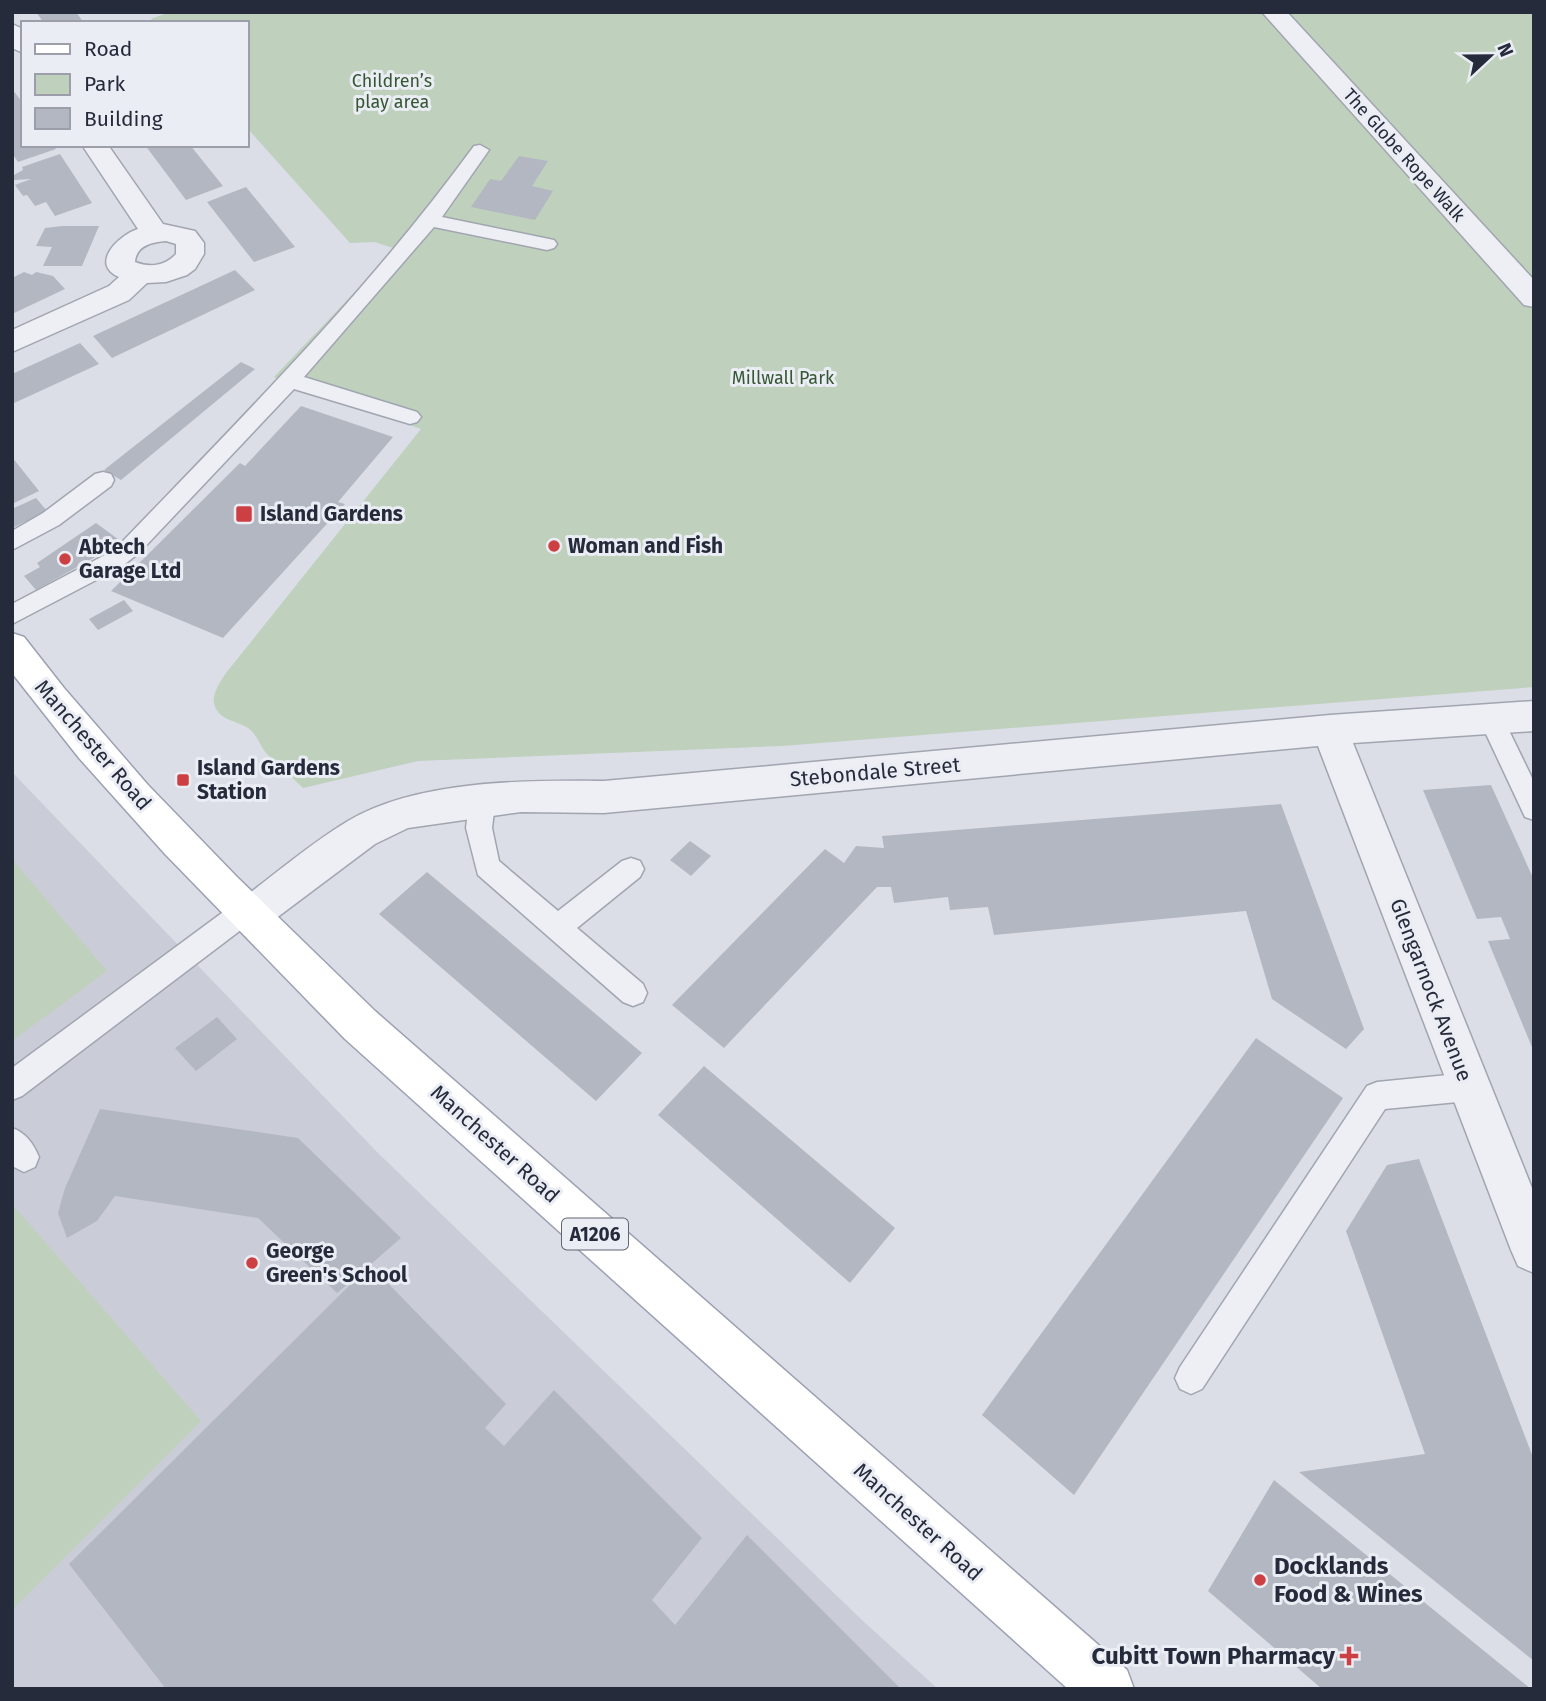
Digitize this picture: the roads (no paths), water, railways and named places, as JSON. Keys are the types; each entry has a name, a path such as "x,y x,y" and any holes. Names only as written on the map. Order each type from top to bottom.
{"main road":[{"name":"Manchester Road","path":"12,647 48,696 246,914 381,1043 1108,1689"}],"street":[{"name":"The Globe Rope Walk","path":"1274,12 1534,298"},
{"path":"96,147 147,218 154,233"},
{"path":"166,232 184,237 190,243 189,257 174,270 151,276 139,275 123,268 121,254 133,241 154,233 166,232"},
{"path":"12,342 119,293 139,275"},
{"name":"Stebondale Street","path":"246,914 376,824 402,813 521,796 604,797 1330,730 1534,716"},
{"name":"Glengarnock Avenue","path":"1330,730 1534,1250"}],"lane":[{"path":"12,615 113,561 131,547 290,380 430,219 480,150"},
{"path":"430,219 547,244"},
{"path":"290,380 411,417"},
{"path":"12,542 51,519 103,480"},
{"path":"1491,719 1534,809"},
{"path":"482,803 479,828 487,866 633,993"},
{"path":"558,928 631,869"},
{"path":"12,1086 246,914"},
{"path":"1191,1378 1377,1096 1468,1087"}],"place":[{"name":"Island Gardens","path":"244,514"},
{"name":"Woman and Fish","path":"554,546"},
{"name":"Abtech Garage Ltd","path":"65,559"},
{"name":"Island Gardens Station","path":"183,780"},
{"name":"George Green's School","path":"252,1263"},
{"name":"Docklands Food & Wines","path":"1260,1580"},
{"name":"Cubitt Town Pharmacy","path":"1349,1656"}],"park label":[{"name":"Children’s play area","path":"392,91"},
{"name":"Millwall Park","path":"783,378"}]}
